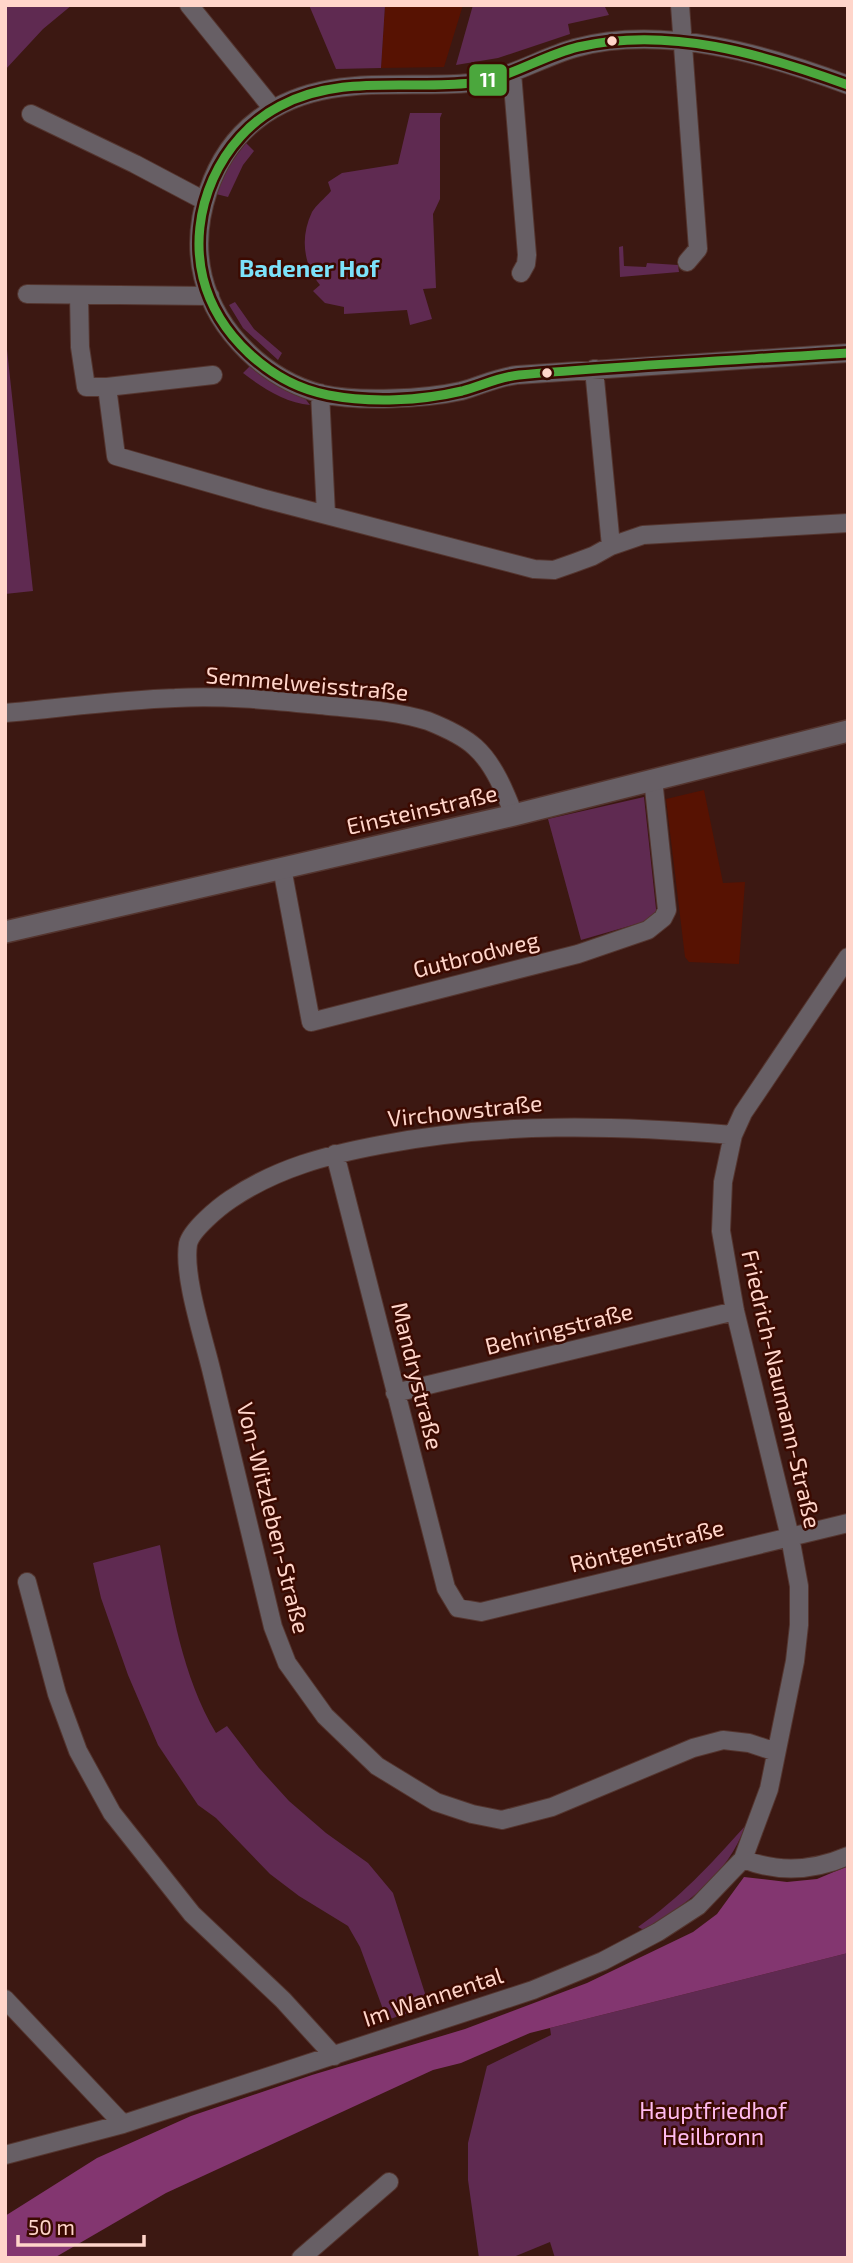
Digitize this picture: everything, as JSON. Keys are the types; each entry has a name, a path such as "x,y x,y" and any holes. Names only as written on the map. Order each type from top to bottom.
{"street":[{"path":"189,5 273,109"},
{"path":"680,5 698,249 687,262"},
{"path":"848,85 738,51 655,38 613,40 575,48 512,73 475,82 327,88 288,100 257,120 232,145 212,180 205,201 200,251 203,276 210,296 221,317 248,353 283,379 341,398 407,397 458,392 503,376 848,353"},
{"path":"512,73 527,255 521,273"},
{"path":"31,114 205,201"},
{"path":"27,294 210,296"},
{"path":"79,295 80,347 86,387 213,375"},
{"path":"594,369 611,546"},
{"path":"107,387 116,456 440,547 534,569 564,566 643,536 848,523"},
{"path":"320,393 326,514"},
{"name":"Semmelweisstraße","path":"5,713 174,698 209,698 297,703 409,716 429,722 475,747 497,776 514,815"},
{"name":"Einsteinstraße","path":"5,932 514,815 848,731"},
{"name":"Gutbrodweg","path":"282,868 311,1022 578,954 654,927 667,910 653,779"},
{"name":"Friedrich-Naumann-Straße","path":"743,1859 769,1790 795,1661 799,1586 790,1537 735,1311 721,1231 721,1205 733,1135 743,1113 848,957"},
{"name":"Virchowstraße","path":"189,1241 215,1212 244,1191 313,1159 432,1135 562,1126 733,1135"},
{"name":"Mandrystraße","path":"335,1154 446,1588 458,1608"},
{"name":"Von-Witzleben-Straße","path":"189,1241 187,1264 198,1318 273,1627 287,1663 325,1716 377,1766 436,1802 472,1814 502,1819 552,1807 693,1748 723,1740 750,1743 776,1752"},
{"name":"Behringstraße","path":"395,1393 735,1311"},
{"name":"Röntgenstraße","path":"458,1608 481,1612 848,1523"},
{"path":"27,1582 60,1703 79,1751 113,1813 192,1914 283,2000 334,2056"},
{"path":"743,1859 767,1867 792,1869 823,1865 848,1856"},
{"name":"Im Wannental","path":"5,2155 123,2124 533,1990 603,1961 658,1932 698,1906 743,1859"},
{"path":"5,1999 123,2124"},
{"path":"301,2258 389,2182"}],"shaded area":[{"path":"385,5 463,5 444,67 381,68"},
{"path":"704,790 723,883 745,882 739,964 689,962 685,957 666,799"},
{"path":"848,1866 848,1953 530,2033 461,2063 433,2070 166,2193 54,2258 5,2258 5,2216 97,2158 191,2116 312,2075 465,2029 587,1983 693,1932 717,1914 744,1877 787,1882 817,1879"}],"green space":[{"path":"5,5 72,5 43,29 5,70"},
{"path":"309,5 385,5 381,68 336,69"},
{"path":"473,5 604,5 609,15 568,24 570,34 498,58 456,65"},
{"path":"410,113 442,113 440,199 433,214 436,288 423,289 432,319 410,325 407,310 344,314 344,307 325,303 313,291 320,285 310,268 305,241 312,212 331,191 328,182 342,173 398,164"},
{"path":"246,143 254,151 243,165 228,197 216,194 229,165"},
{"path":"623,246 624,266 646,267 647,263 678,265 679,272 620,277 619,247"},
{"path":"235,302 254,329 282,353 278,360 243,328 229,305"},
{"path":"5,331 33,591 5,594"},
{"path":"250,366 269,380 304,397 310,405 283,398 258,384 243,373"},
{"path":"644,797 657,918 581,940 548,819"},
{"path":"160,1545 180,1642 195,1689 216,1733 227,1726 289,1801 326,1833 368,1863 393,1893 429,2006 387,2020 360,1947 348,1926 299,1896 270,1874 216,1818 198,1805 158,1745 128,1675 101,1598 93,1563"},
{"path":"745,1826 728,1859 704,1887 676,1910 644,1930 638,1927 682,1892"},
{"name":"Hauptfriedhof Heilbronn","path":"848,1953 848,2258 555,2258 550,2242 511,2258 479,2258 468,2180 468,2143 487,2066 551,2035 550,2028"}],"transit line":[{"name":"11","path":"848,85 782,63 715,46 646,40 612,41 578,47 485,81 447,85 374,85 326,90 280,106 240,137 213,179 200,228 199,253 210,299 233,337 267,368 286,380 307,389 344,398 412,399 462,391 519,375 848,353"}],"district":[{"name":"Badener Hof","path":"309,269"}]}
